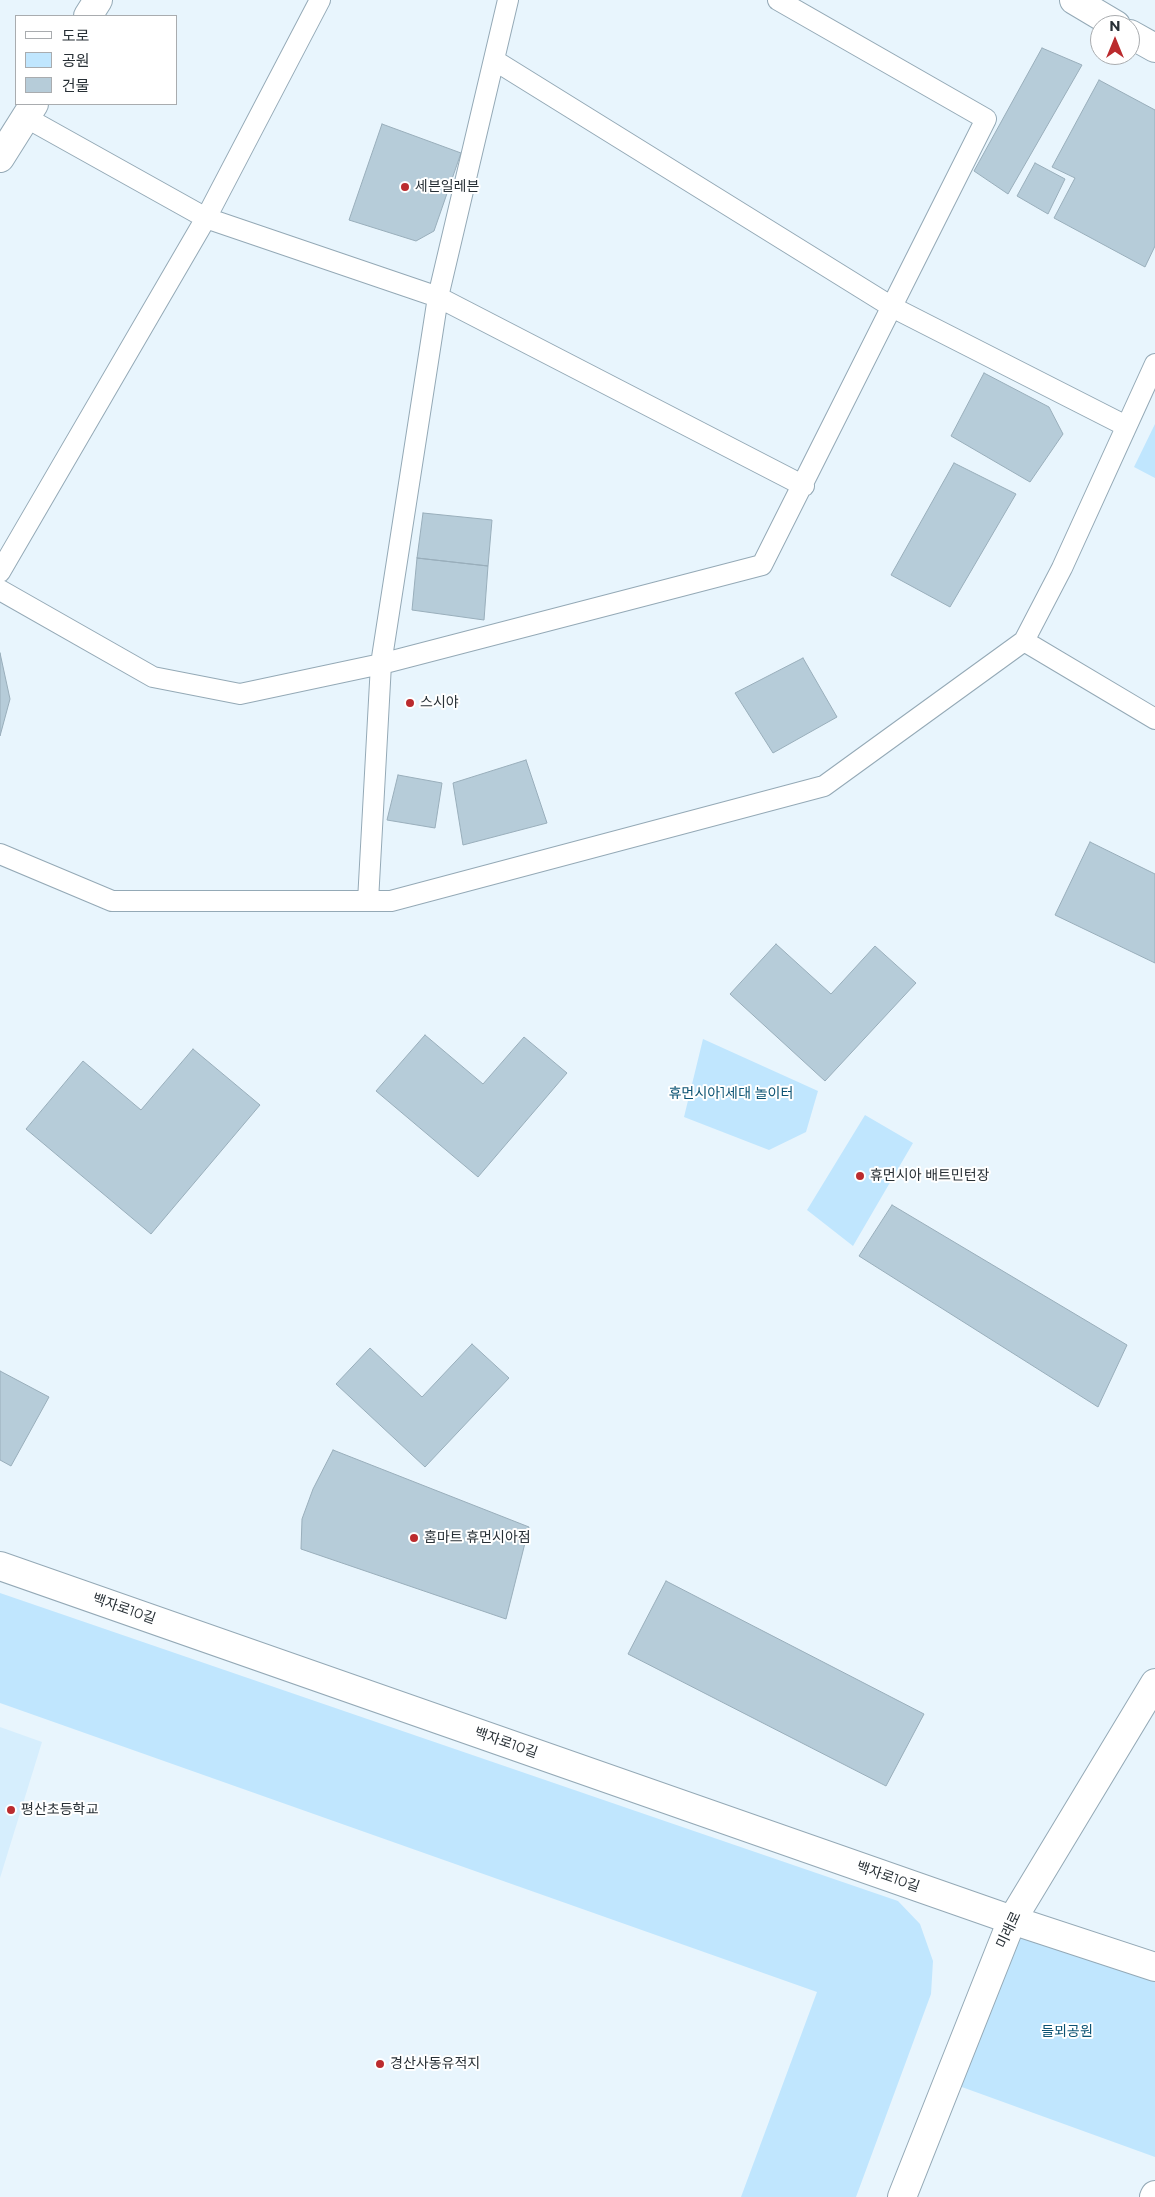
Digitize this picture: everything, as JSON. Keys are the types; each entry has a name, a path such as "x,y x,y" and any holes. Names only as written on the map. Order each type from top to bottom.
{"street":[{"path":"89,15 98,0"},
{"path":"1074,0 1099,15"},
{"path":"1140,40 1155,48"},
{"path":"0,158 30,110"},
{"name":"백자로10길","path":"0,1566 1012,1920 1155,1967"},
{"name":"미래로","path":"902,2197 1012,1920 1155,1683"}],"lane":[{"path":"0,572 206,218 320,0"},
{"path":"368,901 381,664 438,297 508,0"},
{"path":"0,590 153,677 240,694 381,664 762,565 804,486 986,119 778,0"},
{"path":"494,60 892,307 1126,426"},
{"path":"30,110 206,218 438,297 804,486"},
{"path":"0,854 112,901 391,901 824,786 1024,641 1062,568 1155,364"},
{"path":"1024,641 1155,719"}],"shaded area":[{"name":"평산초등학교","path":"0,1727 42,1742 0,1878"}],"green space":[{"path":"1155,424 1155,478 1134,467"},
{"name":"휴먼시아1세대 놀이터","path":"703,1039 818,1091 806,1132 769,1150 684,1117"},
{"name":"휴먼시아 배트민턴장","path":"865,1115 913,1143 853,1246 807,1210"},
{"path":"0,1593 898,1901 920,1924 933,1961 931,1994 856,2197 741,2197 817,1992 0,1703"},
{"name":"들뫼공원","path":"1012,1920 1155,1970 1155,2157 948,2082"}],"building":[{"path":"1042,48 1082,65 1008,194 974,171"},
{"path":"1099,80 1155,110 1155,246 1145,267 1054,218 1075,178 1052,167"},
{"name":"세븐일레븐","path":"382,124 461,153 434,231 416,241 349,220"},
{"path":"1035,163 1065,179 1048,214 1017,196"},
{"path":"984,373 1049,407 1063,434 1030,482 951,436"},
{"path":"954,463 1016,494 950,607 891,575"},
{"path":"423,513 492,520 488,566 417,558"},
{"path":"417,558 488,566 484,620 412,610"},
{"path":"0,653 10,699 0,736"},
{"path":"803,658 837,717 773,753 735,693"},
{"path":"526,760 547,823 463,845 453,783"},
{"path":"398,775 442,783 435,828 387,820"},
{"path":"1090,842 1155,874 1155,963 1055,915"},
{"path":"776,944 831,994 875,946 916,983 825,1081 730,994"},
{"path":"425,1035 483,1084 524,1037 567,1073 478,1177 376,1091"},
{"path":"193,1049 260,1105 151,1234 26,1129 83,1061 141,1110"},
{"path":"892,1205 1127,1345 1098,1407 859,1256"},
{"path":"472,1344 509,1378 425,1467 336,1384 370,1348 422,1397"},
{"path":"0,1371 49,1397 11,1466 0,1460"},
{"name":"홈마트 휴먼시아점","path":"333,1450 529,1527 506,1619 301,1549 302,1519 313,1489"},
{"path":"666,1581 924,1714 886,1786 628,1654"}],"place":[{"name":"세븐일레븐","path":"405,187"},
{"name":"스시야","path":"410,703"},
{"name":"휴먼시아 배트민턴장","path":"860,1176"},
{"name":"홈마트 휴먼시아점","path":"414,1538"},
{"name":"평산초등학교","path":"11,1810"},
{"name":"경산사동유적지","path":"380,2064"}]}
